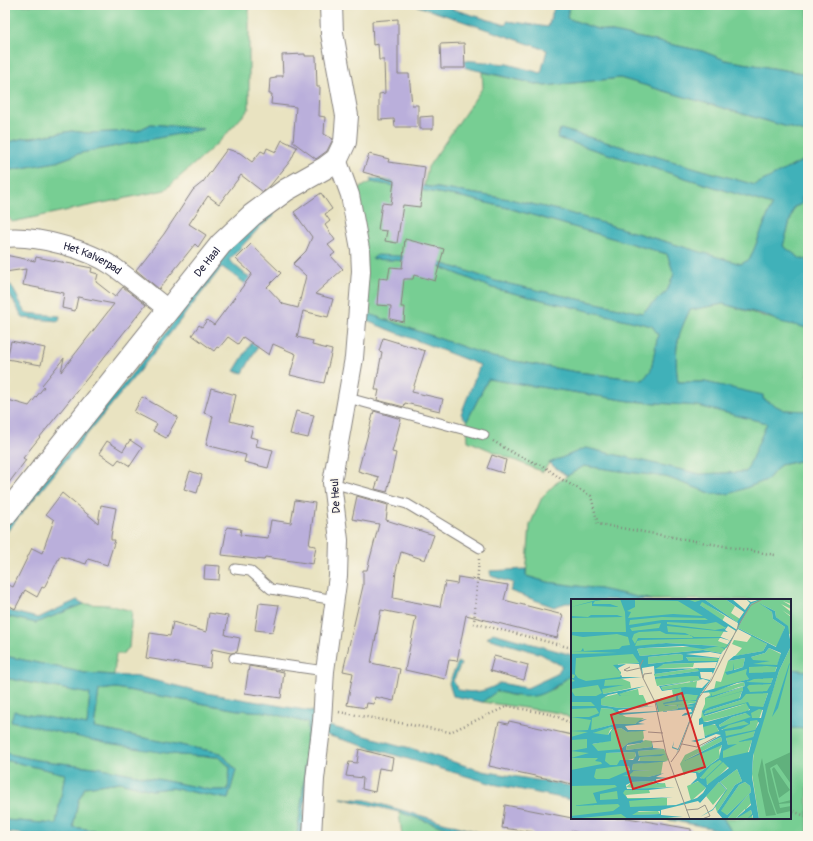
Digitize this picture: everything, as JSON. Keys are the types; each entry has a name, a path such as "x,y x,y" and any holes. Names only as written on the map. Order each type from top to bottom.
{"street":[{"path":"330,5 332,33 347,116 345,142 337,159"},
{"name":"De Haal","path":"5,515 221,244 252,215 286,190 325,168 337,159"},
{"name":"De Heul","path":"312,836 315,779 323,715 325,671 338,576 339,540 332,483 354,358 361,271 361,256 350,195 337,159"},
{"name":"Het Kalverpad","path":"5,238 20,237 72,248 113,266 168,309"}],"lane":[{"path":"348,398 484,435"},
{"path":"332,483 407,504 480,548"},
{"path":"235,569 250,571 271,589 335,600"},
{"path":"234,658 325,671"}],"path":[{"path":"484,435 517,455 545,466 560,479 591,496 598,524 775,555"},
{"path":"480,548 474,623 571,648"},
{"path":"323,715 450,732 508,706 554,715 571,724"},
{"path":"791,810 808,818"}],"green space":[{"path":"5,5 249,5 249,109 221,140 165,190 12,222 7,215 5,215 5,171 56,162 81,153 202,129 151,124 137,131 86,133 72,131 24,138 5,143"},
{"path":"569,5 808,5 808,74 725,60 702,51 594,28 567,18"},
{"path":"482,72 545,86 620,78 808,133 808,158 755,185 560,129 557,138 772,205 750,259 741,264 562,211 509,199 424,186 428,167 483,87"},
{"path":"371,182 462,197 508,208 667,254 674,274 667,291 642,313 495,281 419,257 373,259 410,261 441,267 492,288 652,326 658,334 651,370 643,380 577,372 492,357 366,313 356,190"},
{"path":"802,197 808,197 808,260 801,259 783,246 794,207 799,205"},
{"path":"723,304 808,328 808,411 784,410 763,399 763,396 705,382 678,382 676,362 677,345 682,328 690,310"},
{"path":"488,379 630,401 698,406 767,423 747,472 700,474 586,448 549,463 543,472 468,441 467,421"},
{"path":"808,459 808,671 791,669 791,599 646,599 600,589 547,582 526,576 530,525 542,497 556,483 584,466 666,477 713,494 729,494 767,480 780,465"},
{"path":"84,604 109,605 132,611 129,648 122,654 116,654 114,675 85,673 5,656 5,616 36,623"},
{"path":"571,675 571,718 560,713 482,702 497,691 514,696 553,689"},
{"path":"5,678 90,694 87,725 14,712 11,721 179,755 219,757 230,767 228,790 211,790 102,768 36,760 5,753"},
{"path":"116,688 238,710 267,712 308,723 304,783 297,836 132,836 73,827 78,801 85,787 120,782 152,790 171,788 228,799 236,770 221,753 94,728 99,690"},
{"path":"791,728 808,729 808,836 734,836 724,819 791,819"},
{"path":"5,760 65,774 56,824 5,820"},
{"path":"399,812 464,834 471,836 402,836"}],"water":[{"path":"415,5 446,5 452,9 506,25 507,21 548,27 555,5 569,5 567,18 594,28 702,51 725,60 808,74 808,133 620,78 545,86 450,64 451,59 507,64 541,73 547,50"},
{"path":"151,124 204,129 81,153 56,162 5,171 5,143 24,138 72,131 87,133 137,131"},
{"path":"560,129 755,185 808,158 808,197 802,197 802,204 794,207 783,246 801,259 808,260 808,328 780,322 765,315 723,304 690,310 679,337 676,362 678,382 705,382 763,395 763,399 784,410 808,411 808,459 780,465 767,480 729,494 713,494 666,477 584,466 567,476 549,463 586,448 700,474 746,472 767,423 698,406 630,401 488,379 467,421 461,414 480,365 364,320 366,313 492,357 577,372 643,380 651,370 658,334 652,326 492,288 441,267 410,261 372,259 377,255 419,257 495,281 642,313 667,291 674,274 667,254 508,208 462,197 371,182 371,178 509,199 562,211 741,264 750,259 772,205 557,138"},
{"path":"270,208 274,216 260,227 229,260 281,306 243,373 234,371 275,305 222,267 168,336 5,534 5,528 167,331 226,250"},
{"path":"11,285 26,313 60,316 59,321 23,318 9,293 5,293 5,286"},
{"path":"526,569 526,576 547,582 600,589 646,599 571,599 571,603 554,607 510,591 513,583 491,576 490,571"},
{"path":"77,600 84,604 36,623 5,616 5,610 38,618"},
{"path":"493,633 571,655 571,675 553,688 529,697 497,691 482,702 453,696 449,683 458,662 461,664 453,681 459,690 470,692 486,690 500,683 527,688 557,674 562,666 541,654 487,638"},
{"path":"5,656 85,673 140,677 206,693 316,712 318,723 410,748 482,771 571,786 571,800 493,784 313,731 304,814 304,836 297,836 304,783 308,723 267,712 238,710 116,688 99,690 94,728 221,753 236,770 228,799 171,788 152,790 120,782 85,787 78,801 73,827 132,836 40,836 5,832 5,820 56,824 65,774 5,760 5,753 36,760 102,768 211,790 228,790 230,767 219,757 179,755 113,745 11,721 14,711 87,725 90,694 5,678"},
{"path":"791,669 808,671 808,729 791,728"},
{"path":"341,798 366,800 485,834 502,836 471,836 399,812"},
{"path":"666,819 724,819 734,836 721,836 715,829"}],"building":[{"path":"398,19 398,74 409,74 412,105 418,105 418,127 395,127 394,119 379,120 379,94 385,93 384,60 379,60 378,44 373,45 372,21"},
{"path":"464,43 465,68 441,68 440,44"},
{"path":"305,54 305,56 316,56 317,87 320,87 319,116 325,117 324,134 333,139 327,151 316,159 293,142 296,107 271,104 272,94 269,94 270,79 276,78 276,76 283,76 282,55"},
{"path":"433,116 433,129 420,129 420,117"},
{"path":"282,140 297,147 291,160 270,186 263,192 241,175 219,204 208,196 189,224 206,235 198,247 195,244 159,289 136,270 164,234 193,190 203,182 227,149 240,153 252,162 261,151 265,153 267,148 276,152"},
{"path":"369,154 389,159 388,162 425,167 420,207 403,205 397,243 385,241 387,231 378,230 382,203 391,204 394,181 363,172"},
{"path":"321,193 332,209 325,214 330,221 325,225 335,240 328,245 335,253 331,256 343,269 315,294 333,299 328,317 303,311 297,337 313,341 312,345 332,350 324,383 290,375 296,354 273,344 269,355 243,337 238,344 228,337 219,348 217,347 214,351 192,335 199,325 202,327 207,320 214,325 252,274 236,259 251,244 281,273 267,287 283,304 298,308 306,276 293,264 306,251 312,237 294,212"},
{"path":"405,239 444,249 435,281 414,275 413,279 404,279 401,307 405,307 404,322 390,319 391,306 377,305 379,278 388,279 390,267 402,268"},
{"path":"5,255 35,261 36,257 92,268 91,272 98,274 96,282 115,297 123,287 146,305 23,458 26,460 5,488 5,412 8,400 29,406 44,387 42,385 64,358 61,372 114,304 78,297 75,311 62,308 64,293 23,285 26,269 5,272"},
{"path":"383,338 425,351 412,392 443,399 440,411 405,403 404,407 377,400 379,390 375,390 382,352 379,351"},
{"path":"11,341 45,348 41,365 7,359"},
{"path":"211,388 236,395 230,421 253,427 250,437 258,439 256,446 273,450 268,468 244,462 246,455 206,445 213,416 204,413"},
{"path":"142,397 178,417 166,438 153,431 157,424 134,412"},
{"path":"296,411 314,415 308,438 290,434"},
{"path":"374,411 401,419 392,452 396,453 387,492 375,489 379,477 358,471"},
{"path":"130,440 142,448 130,466 119,459 115,464 99,453 107,441 123,451"},
{"path":"492,455 506,460 503,473 487,468"},
{"path":"190,471 202,475 197,493 184,489"},
{"path":"62,493 98,523 101,505 116,508 111,536 111,540 115,540 107,565 88,559 86,564 60,556 44,588 42,587 37,597 25,590 15,609 5,603 5,583 13,587 32,548 42,553 54,520 46,514"},
{"path":"357,496 388,505 386,520 434,535 425,560 401,552 396,571 393,598 440,607 445,582 457,584 458,577 508,585 504,600 563,615 557,638 466,615 457,661 449,660 445,679 405,670 416,617 381,610 371,663 400,669 394,701 375,697 374,704 367,703 366,708 347,705 353,673 343,671 363,586 363,570 367,570 379,524 352,519"},
{"path":"295,500 315,503 309,545 316,546 313,564 265,557 264,560 222,555 227,527 241,529 240,535 268,538 271,520 291,523"},
{"path":"205,565 220,566 219,580 204,579"},
{"path":"259,603 279,605 273,632 255,630"},
{"path":"209,613 228,616 225,635 240,638 237,652 231,653 212,649 210,668 146,658 150,633 170,636 173,622 206,632"},
{"path":"494,656 528,665 524,680 490,671"},
{"path":"249,666 284,672 281,698 245,693"},
{"path":"509,721 571,735 571,784 489,766 499,722 508,724"},
{"path":"359,749 393,758 391,770 379,768 375,792 362,789 363,778 346,776 349,762 357,763"},
{"path":"505,805 571,819 634,819 691,829 691,836 598,836 570,831 570,836 540,836 533,835 533,832 502,828"}]}
